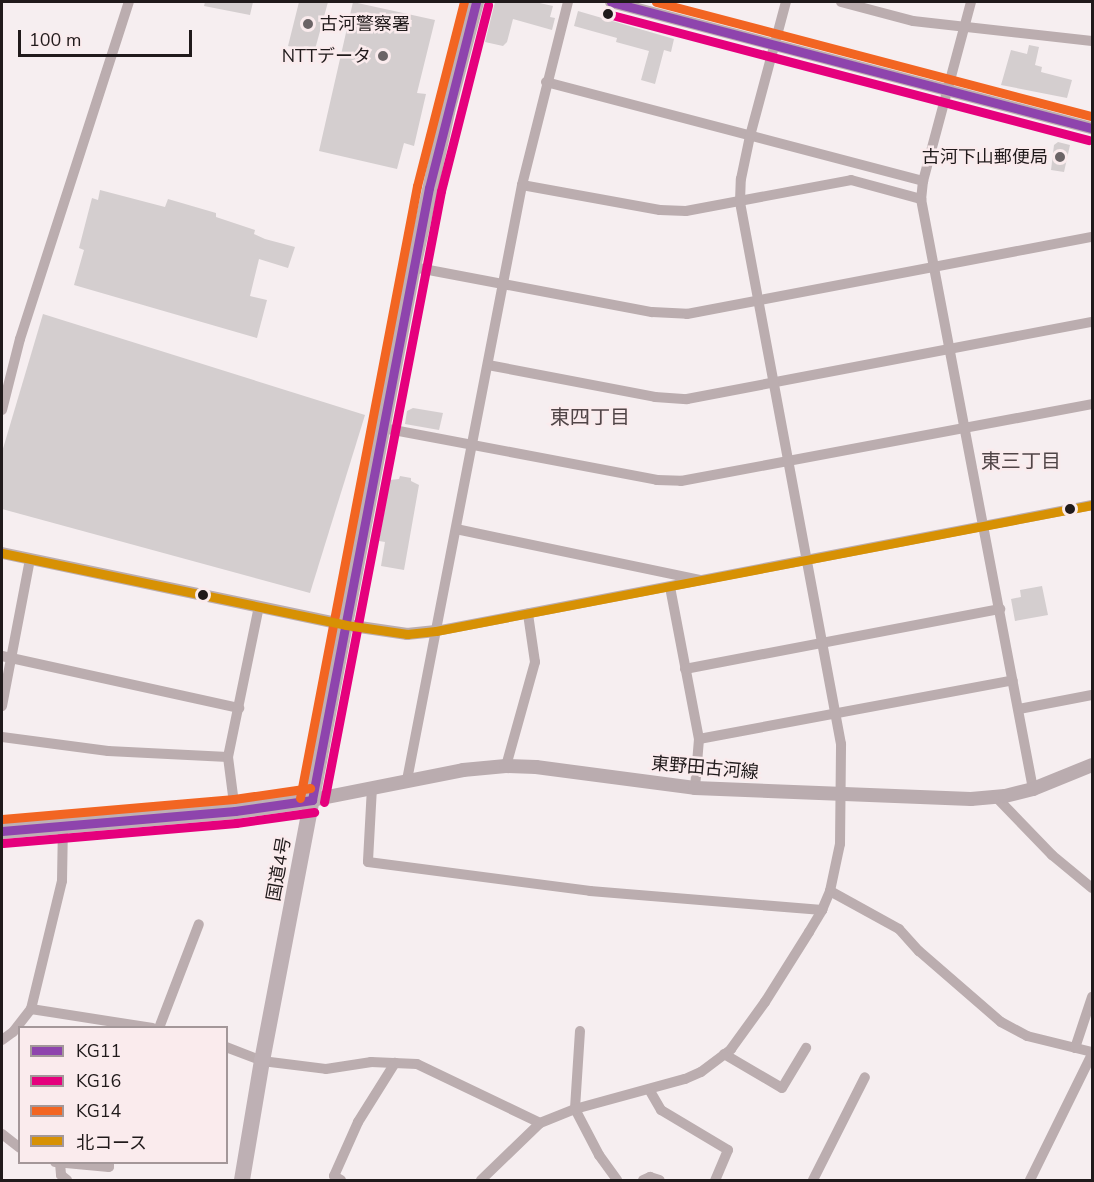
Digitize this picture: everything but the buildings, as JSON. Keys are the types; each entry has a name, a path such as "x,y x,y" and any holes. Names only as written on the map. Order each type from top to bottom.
{"highway":[{"name":"国道4号","path":"242,1180 262,1061 413,267 447,112 476,2"},
{"path":"2,831 235,811 312,800"}],"main road":[{"name":"東野田古河線","path":"312,800 463,770 506,766 536,767 695,788 971,800 1033,789 1092,765"}],"street":[{"path":"2,410 20,339 129,2"},
{"path":"407,780 522,185 546,82 568,2"},
{"path":"611,2 1092,128"},
{"path":"481,1180 540,1123 575,1109 650,1091 701,1072 724,1054 758,1012 822,910 830,891 840,844 841,744 740,202 741,179 750,136 786,2"},
{"path":"841,2 905,19 1092,41"},
{"path":"971,2 923,181 921,199 1033,789"},
{"path":"546,82 923,181"},
{"path":"522,185 660,210 686,211 851,180 921,199"},
{"path":"413,267 652,312 687,314 1092,237"},
{"path":"488,365 687,399 1092,322"},
{"path":"383,428 670,481 1092,404"},
{"path":"2,553 346,625 407,634 528,614 1092,505"},
{"path":"456,529 675,572 703,581"},
{"path":"2,706 7,658 30,559"},
{"path":"669,587 699,739 695,788"},
{"path":"235,811 228,757 259,606"},
{"path":"685,669 1000,609"},
{"path":"506,766 535,662 528,614"},
{"path":"7,658 239,708"},
{"path":"699,739 1013,680"},
{"path":"1019,709 1092,695"},
{"path":"2,737 108,751 228,757"},
{"path":"372,787 368,862 590,891 822,910"},
{"path":"996,797 1052,855 1092,888"},
{"path":"2,1040 13,1032 31,1009 62,881 63,826"},
{"path":"830,891 900,929 920,951 1001,1022 1027,1036 1092,1053 1030,1180"},
{"path":"160,1026 199,924"},
{"path":"1075,1048 1092,997"},
{"path":"31,1009 140,1026"},
{"path":"580,1031 575,1109 599,1155 617,1180"},
{"path":"228,1048 262,1061 326,1069 371,1062 417,1064 540,1123"},
{"path":"724,1054 782,1088 806,1048"},
{"path":"341,1180 334,1176 358,1122 395,1063"},
{"path":"813,1180 865,1077"},
{"path":"650,1091 662,1110 728,1150 715,1180"},
{"path":"2,1134 18,1146"},
{"path":"60,1164 61,1175 67,1180"},
{"path":"72,1164 109,1167 109,1164"},
{"path":"643,1180 650,1177 660,1180"}],"transit line":[{"name":"KG14","path":"300,798 417,186 464,2"},
{"name":"KG11","path":"312,800 429,188 476,2"},
{"name":"KG11","path":"611,2 1092,128"},
{"name":"KG14","path":"656,2 1092,116"},
{"name":"KG16","path":"324,802 441,191 488,5"},
{"name":"KG16","path":"608,14 1089,140"},
{"name":"北コース","path":"2,553 346,625 407,634 436,631 1092,505"},
{"name":"KG14","path":"2,819 234,799 310,788"},
{"name":"KG11","path":"2,831 235,811 312,800"},
{"name":"KG16","path":"3,843 236,823 314,812"}],"place":[{"name":"古河警察署","path":"308,24"},
{"name":"NTTデータ","path":"383,56"},
{"name":"古河下山郵便局","path":"1060,157"}],"district":[{"name":"東四丁目","path":"590,417"},
{"name":"東三丁目","path":"1021,461"}]}
